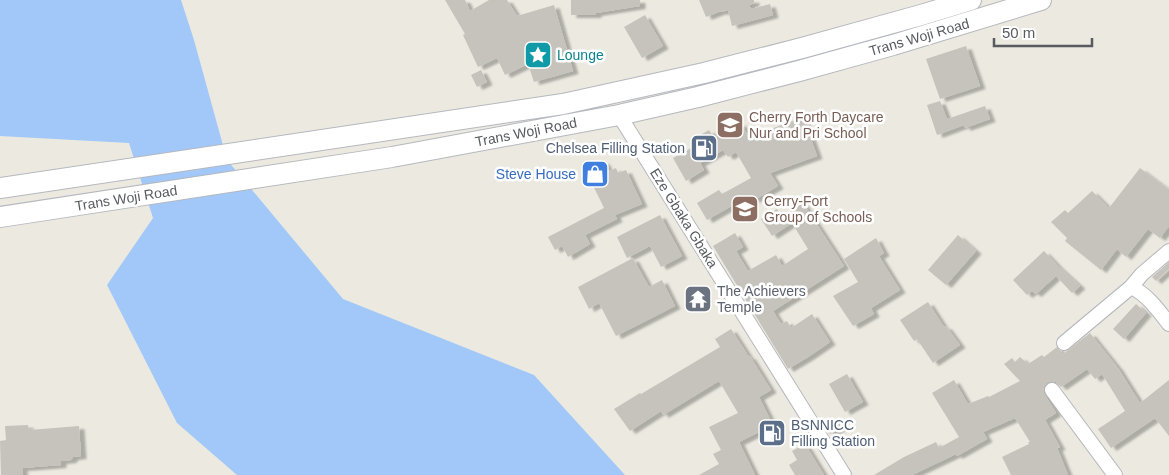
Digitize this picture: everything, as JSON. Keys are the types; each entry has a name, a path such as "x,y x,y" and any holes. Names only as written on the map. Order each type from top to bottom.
{"main road":[{"name":"Trans Woji Road","path":"0,188 563,104 704,73 802,48 971,0"},
{"name":"Trans Woji Road","path":"0,217 392,157 698,98 884,48 1006,5 1041,0"},
{"path":"878,27 884,48"}],"street":[{"name":"Eze Gbaka Gbaka","path":"619,114 844,475"},
{"path":"1064,343 1131,287 1142,274 1169,251"},
{"path":"1131,287 1149,301 1169,324"},
{"path":"1052,390 1115,475"}],"water":[{"path":"0,0 181,0 227,160 343,299 534,375 625,475 237,475 177,423 107,285 153,218 129,143 0,136"}],"building":[{"path":"445,0 465,0 470,11 489,0 507,0 517,16 554,5 573,71 534,82 528,64 505,75 497,58 478,67 463,35 465,34"},
{"path":"571,0 640,0 640,6 596,13 596,15 571,15"},
{"path":"699,0 754,0 754,3 749,5 751,9 770,4 773,15 732,26 728,10 706,17"},
{"path":"645,15 663,46 642,58 624,27"},
{"path":"966,46 980,86 940,99 926,59"},
{"path":"481,70 487,82 477,87 471,75"},
{"path":"940,101 947,119 985,106 990,119 965,128 964,125 937,135 927,105"},
{"path":"803,117 817,156 770,173 778,186 754,200 752,196 742,200 707,220 697,203 719,190 722,194 751,178 736,152 728,157 723,150 700,163 704,170 686,181 673,158 704,141 700,135 709,130 714,138 741,123 749,137"},
{"path":"604,161 609,171 616,168 618,173 626,170 642,204 615,215 617,219 585,235 590,244 568,257 562,246 555,250 548,237 604,208 586,171"},
{"path":"1140,168 1169,190 1169,226 1160,238 1148,229 1126,257 1117,249 1101,270 1065,241 1067,238 1051,222 1065,210 1068,213 1092,191 1109,208"},
{"path":"803,203 844,266 773,311 781,324 787,321 791,328 812,314 830,342 788,369 713,246 735,233 743,247 736,251 748,271 776,255 782,266 808,249 792,223 772,236 761,219 777,209 782,217"},
{"path":"660,215 682,256 661,267 650,246 627,258 617,237"},
{"path":"958,235 976,251 946,285 928,270"},
{"path":"876,238 884,253 879,256 900,290 871,308 874,314 853,326 833,296 858,282 844,259"},
{"path":"1044,251 1080,286 1072,293 1056,276 1036,294 1032,291 1027,295 1013,280"},
{"path":"633,258 649,287 662,280 675,306 616,336 599,303 589,309 578,287"},
{"path":"1169,262 1169,269 1156,281 1152,277"},
{"path":"928,302 944,327 946,326 960,345 933,363 917,339 914,341 900,320"},
{"path":"1136,304 1146,313 1124,339 1113,329"},
{"path":"731,329 771,390 759,397 773,425 739,442 755,475 699,475 719,464 713,454 721,450 709,427 738,413 719,381 663,415 661,411 630,431 614,409 720,347 715,339"},
{"path":"1090,333 1118,368 1140,403 1169,380 1169,436 1155,418 1111,448 1098,429 1125,411 1102,374 1095,379 1087,369 1061,387 1056,382 1051,381 1047,383 1043,391 1056,413 1045,420 1060,447 1057,448 1068,475 1011,475 1002,457 1030,442 1015,418 983,432 987,439 957,456 956,454 912,475 874,475 904,457 936,442 939,448 959,437 932,393 954,380 968,404 989,397 1020,381 1004,364 1012,358 1015,362 1020,357 1028,364 1042,355 1044,357 1057,347 1063,354"},
{"path":"847,374 863,402 845,412 829,384"},
{"path":"835,418 841,427 830,434 824,425"},
{"path":"28,425 29,430 79,426 81,456 61,461 61,465 22,468 23,475 1,475 0,441 6,440 5,426"},
{"path":"805,444 824,475 795,475 789,465 797,460 792,451"}],"place":[{"name":"Lounge","path":"538,55"},
{"name":"Cherry Forth Daycare Nur and Pri School","path":"730,125"},
{"name":"Chelsea Filling Station","path":"704,148"},
{"name":"Steve House","path":"595,174"},
{"name":"Cerry-Fort Group of Schools","path":"745,209"},
{"name":"The Achievers Temple","path":"698,299"},
{"name":"BSNNICC Filling Station","path":"772,433"}]}
